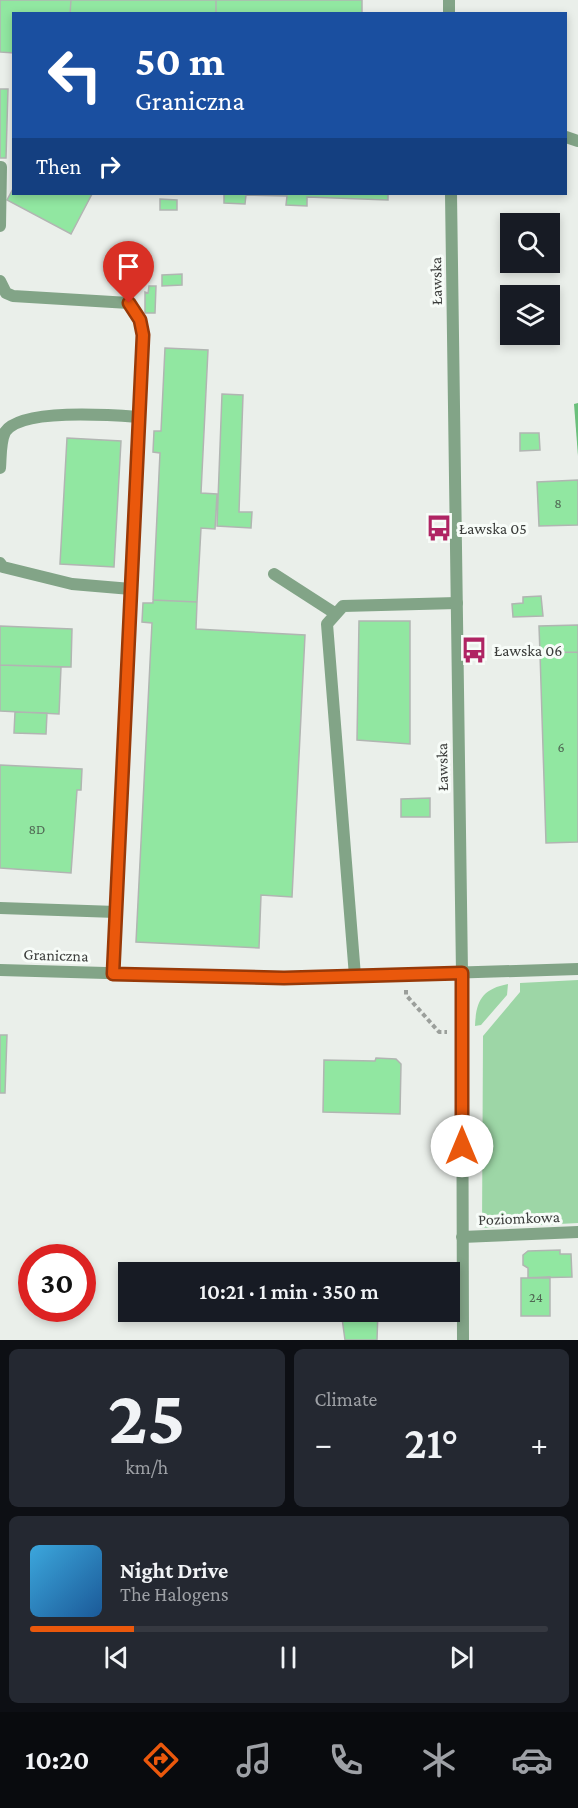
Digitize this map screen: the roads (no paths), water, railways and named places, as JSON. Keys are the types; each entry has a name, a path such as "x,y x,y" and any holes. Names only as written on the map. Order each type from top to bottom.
{"street":[{"path":"0,226 1,167"},
{"name":"Ławska","path":"451,195 462,973 463,1340"},
{"path":"0,281 6,293 13,296 129,303 140,320 143,335 113,974"},
{"path":"0,468 2,439 6,430 14,424 68,413 139,417"},
{"path":"0,563 3,567 72,584 131,589"},
{"path":"274,574 336,614"},
{"path":"355,976 327,624 343,606 457,603"},
{"path":"0,908 116,912"},
{"name":"Graniczna","path":"0,970 284,978 578,969"},
{"name":"Poziomkowa","path":"462,1237 578,1232"}],"place":[{"name":"Ławska 05","path":"439,528"},
{"name":"Ławska 06","path":"474,650"}]}
